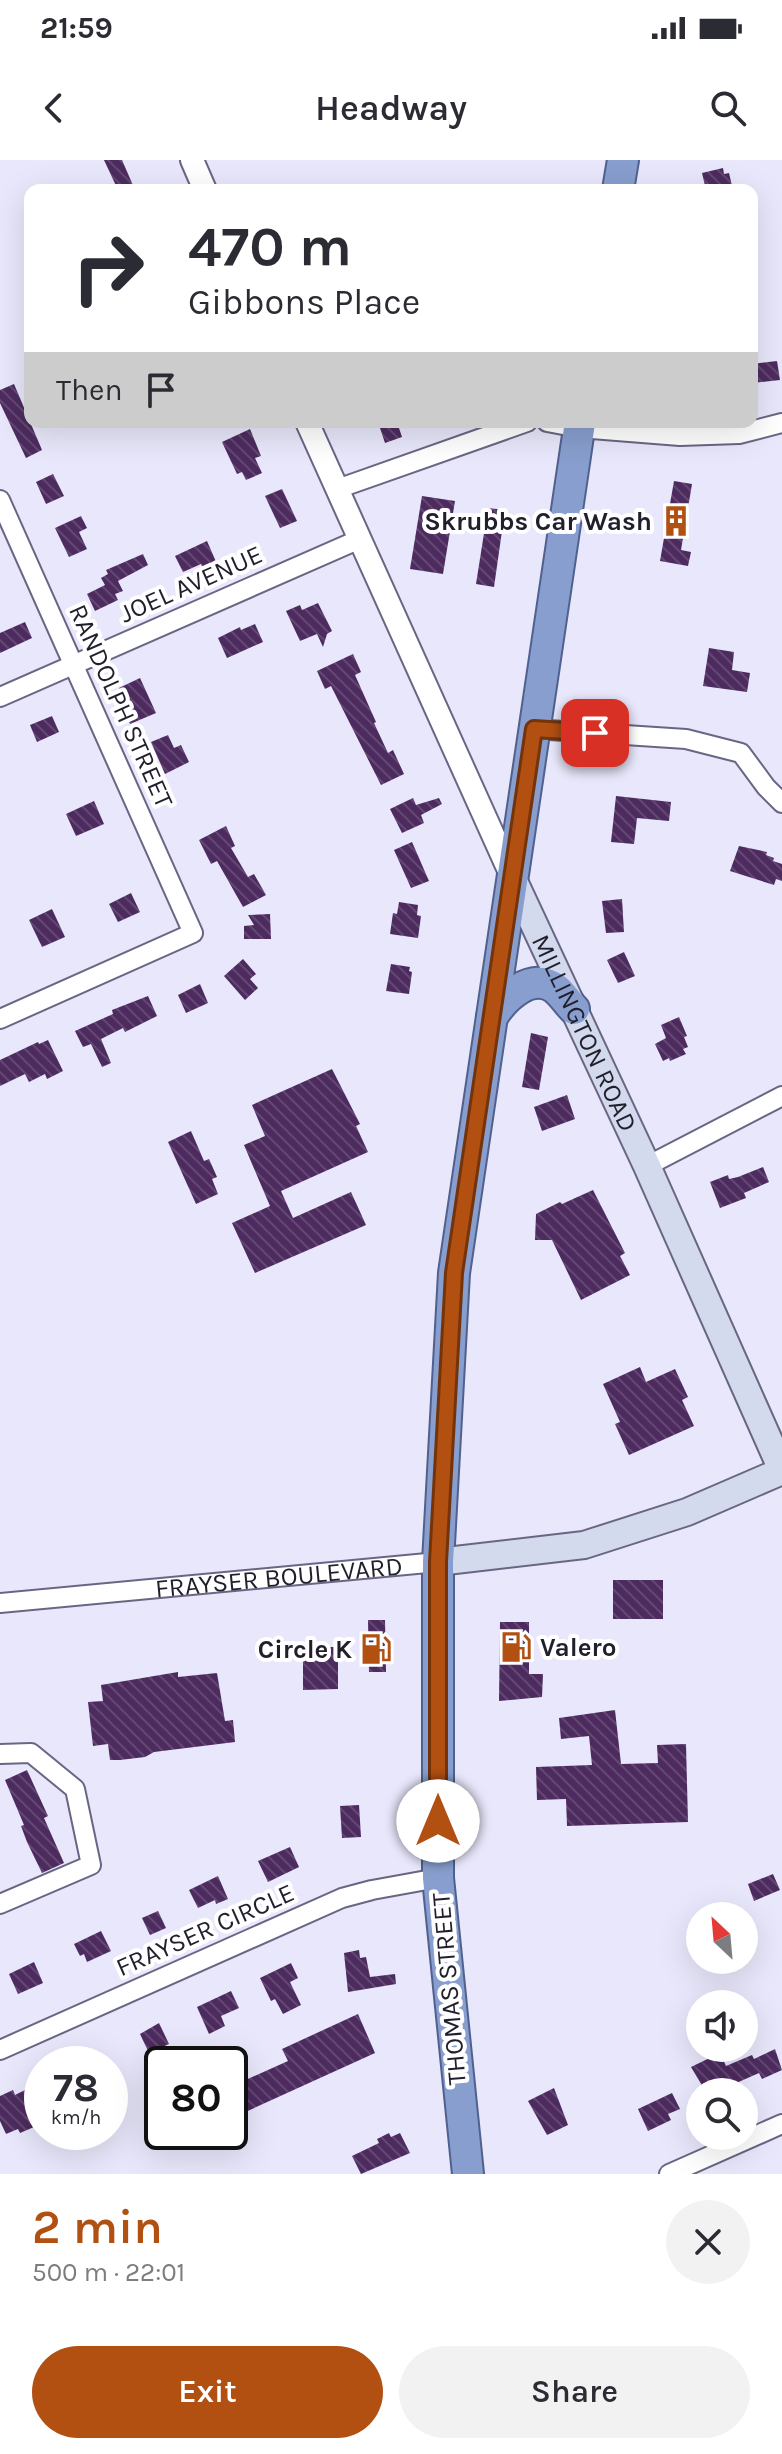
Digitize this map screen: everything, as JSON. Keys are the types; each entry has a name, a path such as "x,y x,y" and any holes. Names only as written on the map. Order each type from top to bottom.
{"highway":[{"path":"619,184 623,160"},
{"name":"THOMAS STREET","path":"468,2174 438,1878 438,1562 454,1273 579,428"},
{"path":"492,1017 510,995 523,986 536,984 555,988 574,1009"}],"main road":[{"name":"MILLINGTON ROAD","path":"512,877 647,1166 782,1470"},
{"name":"FRAYSER BOULEVARD","path":"438,1562 584,1545 687,1512 782,1470"}],"street":[{"path":"192,160 202,184"},
{"path":"607,428 680,436 739,434 782,423"},
{"name":"MILLINGTON ROAD","path":"310,428 512,877"},
{"path":"337,489 510,428"},
{"name":"RANDOLPH STREET","path":"0,500 193,933 0,1019"},
{"name":"JOEL AVENUE","path":"0,697 360,539"},
{"path":"534,729 686,739 741,753 782,803"},
{"path":"647,1166 782,1096"},
{"name":"FRAYSER BOULEVARD","path":"0,1603 438,1562"},
{"path":"0,1754 31,1753 75,1789 91,1865 0,1904"},
{"name":"FRAYSER CIRCLE","path":"0,2050 342,1898 438,1878"},
{"path":"669,2174 782,2124"}],"building":[{"path":"104,160 122,160 132,184 115,184"},
{"path":"723,168 724,174 729,173 732,184 705,184 702,173"},
{"path":"777,361 780,380 758,382 758,363"},
{"path":"14,384 24,408 24,428 33,428 42,450 26,458 0,403 0,390"},
{"path":"380,428 399,428 402,437 385,443"},
{"path":"250,429 261,456 255,458 262,473 246,480 242,472 237,474 222,442"},
{"path":"53,474 64,496 46,504 36,482"},
{"name":"Skrubbs Car Wash","path":"674,481 692,484 681,550 691,552 688,566 660,561"},
{"path":"282,489 297,521 280,528 265,496"},
{"path":"422,496 455,501 443,574 410,569"},
{"path":"488,508 505,510 494,587 476,584"},
{"path":"81,516 87,528 79,532 87,549 69,557 55,528"},
{"path":"207,541 217,564 204,570 201,564 183,572 175,556"},
{"path":"143,554 148,565 118,581 123,591 115,594 118,600 95,611 87,594 105,585 101,578 108,574 106,570"},
{"path":"318,603 332,631 327,634 323,647 317,634 300,641 286,611 300,605 302,610"},
{"path":"25,622 32,638 0,653 0,633"},
{"path":"255,624 263,642 227,658 218,638 240,627 241,630"},
{"path":"709,648 734,652 732,670 750,673 747,692 703,686"},
{"path":"353,654 361,672 355,675 374,723 388,753 393,750 404,774 381,785 331,686 325,689 317,671"},
{"path":"140,678 156,713 130,724 124,711 129,708 119,688"},
{"path":"52,716 59,732 37,742 30,725"},
{"path":"168,735 174,748 181,745 189,762 165,774 151,742"},
{"path":"616,796 671,802 669,821 637,818 634,844 611,842"},
{"path":"413,798 416,805 439,798 442,804 421,815 424,823 402,833 390,809"},
{"path":"94,801 104,824 76,836 66,814"},
{"path":"226,826 235,846 231,848 248,877 254,874 266,895 243,907 217,861 211,864 199,840"},
{"path":"412,842 429,881 411,888 394,850"},
{"path":"739,846 767,852 766,855 774,858 773,861 782,864 782,881 776,879 774,885 730,871"},
{"path":"131,893 140,912 118,922 109,904"},
{"path":"622,899 624,932 606,933 602,901"},
{"path":"399,902 418,905 417,915 421,916 418,938 390,934 393,913 397,914"},
{"path":"52,909 65,937 42,947 29,920"},
{"path":"270,914 271,939 244,939 244,926 254,925 248,915"},
{"path":"624,952 635,976 618,983 607,960"},
{"path":"243,959 256,974 250,979 258,988 245,1000 224,976"},
{"path":"391,964 410,967 409,994 386,991"},
{"path":"200,984 208,1003 186,1013 178,995"},
{"path":"148,996 157,1016 125,1032 123,1028 101,1039 111,1063 102,1067 91,1044 83,1047 75,1031 113,1014 112,1010"},
{"path":"679,1017 687,1036 684,1037 688,1047 683,1049 686,1054 663,1061 655,1044 666,1038 661,1025"},
{"path":"531,1033 548,1037 539,1090 522,1087"},
{"path":"48,1040 63,1071 47,1079 45,1074 29,1082 25,1074 0,1086 0,1060"},
{"path":"332,1069 360,1124 356,1126 368,1152 281,1191 293,1218 351,1192 366,1225 255,1273 232,1223 270,1206 244,1145 265,1136 252,1105"},
{"path":"567,1095 575,1119 542,1131 534,1107"},
{"path":"191,1131 204,1161 209,1159 217,1177 212,1179 218,1194 196,1204 168,1142"},
{"path":"763,1167 769,1182 744,1193 746,1198 720,1208 710,1182 728,1175 729,1179 738,1177"},
{"path":"593,1190 625,1253 620,1256 630,1275 581,1300 552,1240 535,1240 536,1214"},
{"path":"640,1367 646,1382 675,1369 688,1397 682,1400 694,1426 629,1455 615,1424 620,1422 603,1384"},
{"path":"613,1580 663,1580 663,1619 613,1619"},
{"path":"368,1620 385,1620 386,1672 369,1672"},
{"path":"500,1622 529,1622 529,1674 543,1674 542,1697 499,1701"},
{"path":"303,1647 338,1647 338,1689 303,1690"},
{"path":"178,1672 178,1677 217,1673 225,1721 233,1720 235,1742 154,1752 145,1757 120,1760 110,1760 108,1744 93,1746 88,1702 103,1701 101,1685"},
{"path":"615,1710 621,1764 658,1763 657,1745 686,1744 688,1822 567,1826 566,1799 537,1800 536,1767 592,1765 589,1736 561,1739 559,1718"},
{"path":"27,1770 48,1816 44,1818 64,1863 42,1873 27,1842 21,1826 24,1825 5,1780"},
{"path":"359,1805 361,1837 342,1838 340,1806"},
{"path":"290,1847 299,1867 268,1882 258,1861"},
{"path":"773,1874 780,1890 754,1901 748,1884"},
{"path":"218,1876 228,1899 216,1904 215,1900 198,1908 189,1890"},
{"path":"158,1911 166,1928 150,1935 142,1918"},
{"path":"101,1931 111,1951 87,1962 74,1944"},
{"path":"359,1950 360,1958 366,1957 370,1977 395,1974 396,1984 348,1992 344,1953"},
{"path":"34,1962 43,1983 18,1994 9,1974"},
{"path":"291,1963 298,1978 290,1982 301,2005 283,2014 275,1999 271,2001 260,1978"},
{"path":"231,1991 239,2008 221,2016 225,2026 209,2034 197,2007"},
{"path":"358,2014 375,2053 248,2111 248,2079 288,2061 282,2049"},
{"path":"159,2023 169,2044 146,2046 140,2034"},
{"path":"775,2049 782,2070 762,2079 759,2073 748,2078 698,2078 691,2067 701,2062 724,2062 726,2066 735,2062 758,2062 758,2057"},
{"path":"554,2088 568,2125 547,2135 528,2101"},
{"path":"13,2090 15,2095 24,2090 24,2131 20,2133 18,2129 6,2134 0,2121 0,2096"},
{"path":"672,2093 680,2109 668,2114 671,2120 648,2131 638,2109"},
{"path":"389,2133 391,2137 400,2133 410,2153 361,2174 352,2156 379,2143 377,2139"}],"place":[{"name":"Skrubbs Car Wash","path":"676,521"},
{"name":"Valero","path":"516,1647"},
{"name":"Circle K","path":"376,1649"}],"route":[{"path":"438,1821 438,1562 454,1273 534,729 595,733"}]}
